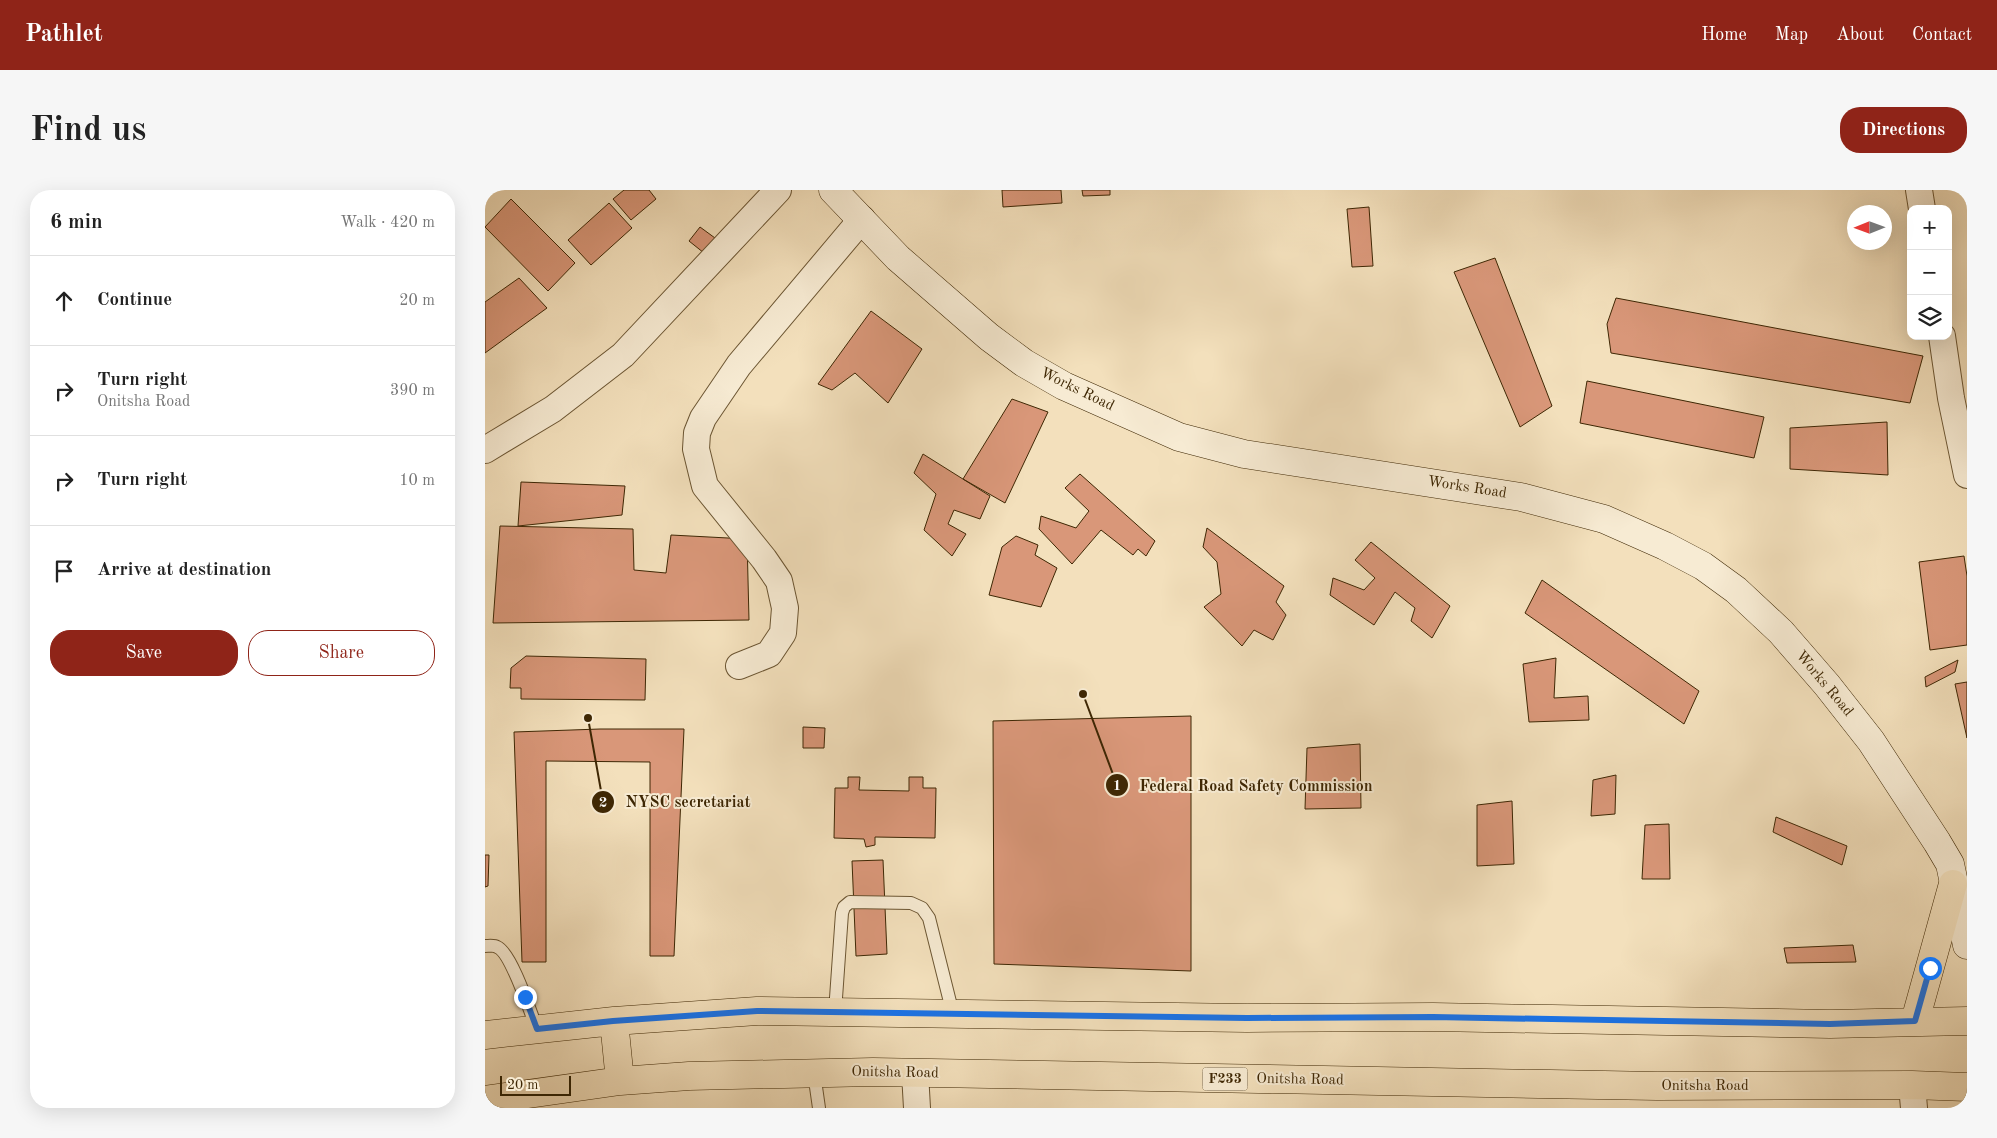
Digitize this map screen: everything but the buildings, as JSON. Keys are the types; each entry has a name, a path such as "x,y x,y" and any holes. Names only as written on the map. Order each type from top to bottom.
{"main road":[{"name":"Works Road","path":"833,190 899,258 989,337 1024,363 1064,386 1179,437 1244,454 1521,497 1566,508 1604,519 1665,546 1703,566 1736,590 1781,632 1827,685 1886,764 1912,802 1957,877 1967,945"},
{"path":"1915,1021 1957,877"},
{"path":"485,1035 613,1021 757,1011 1247,1018 1433,1017 1830,1024 1967,1021"},
{"path":"613,1021 621,1081"},
{"name":"Onitsha Road","path":"485,1100 621,1081 689,1076 814,1073 915,1073 1657,1086 1913,1097 1967,1087"}],"street":[{"path":"485,450 553,409 623,355 778,190"},
{"path":"1919,190 1921,205"},
{"path":"739,666 769,654 783,633 785,608 779,581 764,559 705,486 696,449 697,433 703,418 739,365 862,219"},
{"path":"1943,340 1951,398 1967,475"},
{"path":"915,1073 917,1108"}],"lane":[{"path":"835,1012 844,906 850,902 911,903 922,908 929,918 953,1014"},
{"path":"485,946 497,946 501,950 515,973 537,1029"},
{"path":"814,1073 819,1108"}],"place":[{"name":"Federal Road Safety Commission","path":"1083,694"},
{"name":"NYSC secretariat","path":"588,718"}],"route":[{"path":"525,997 537,1029 613,1021 757,1011 1247,1018 1433,1017 1830,1024 1915,1021 1930,968"}]}
